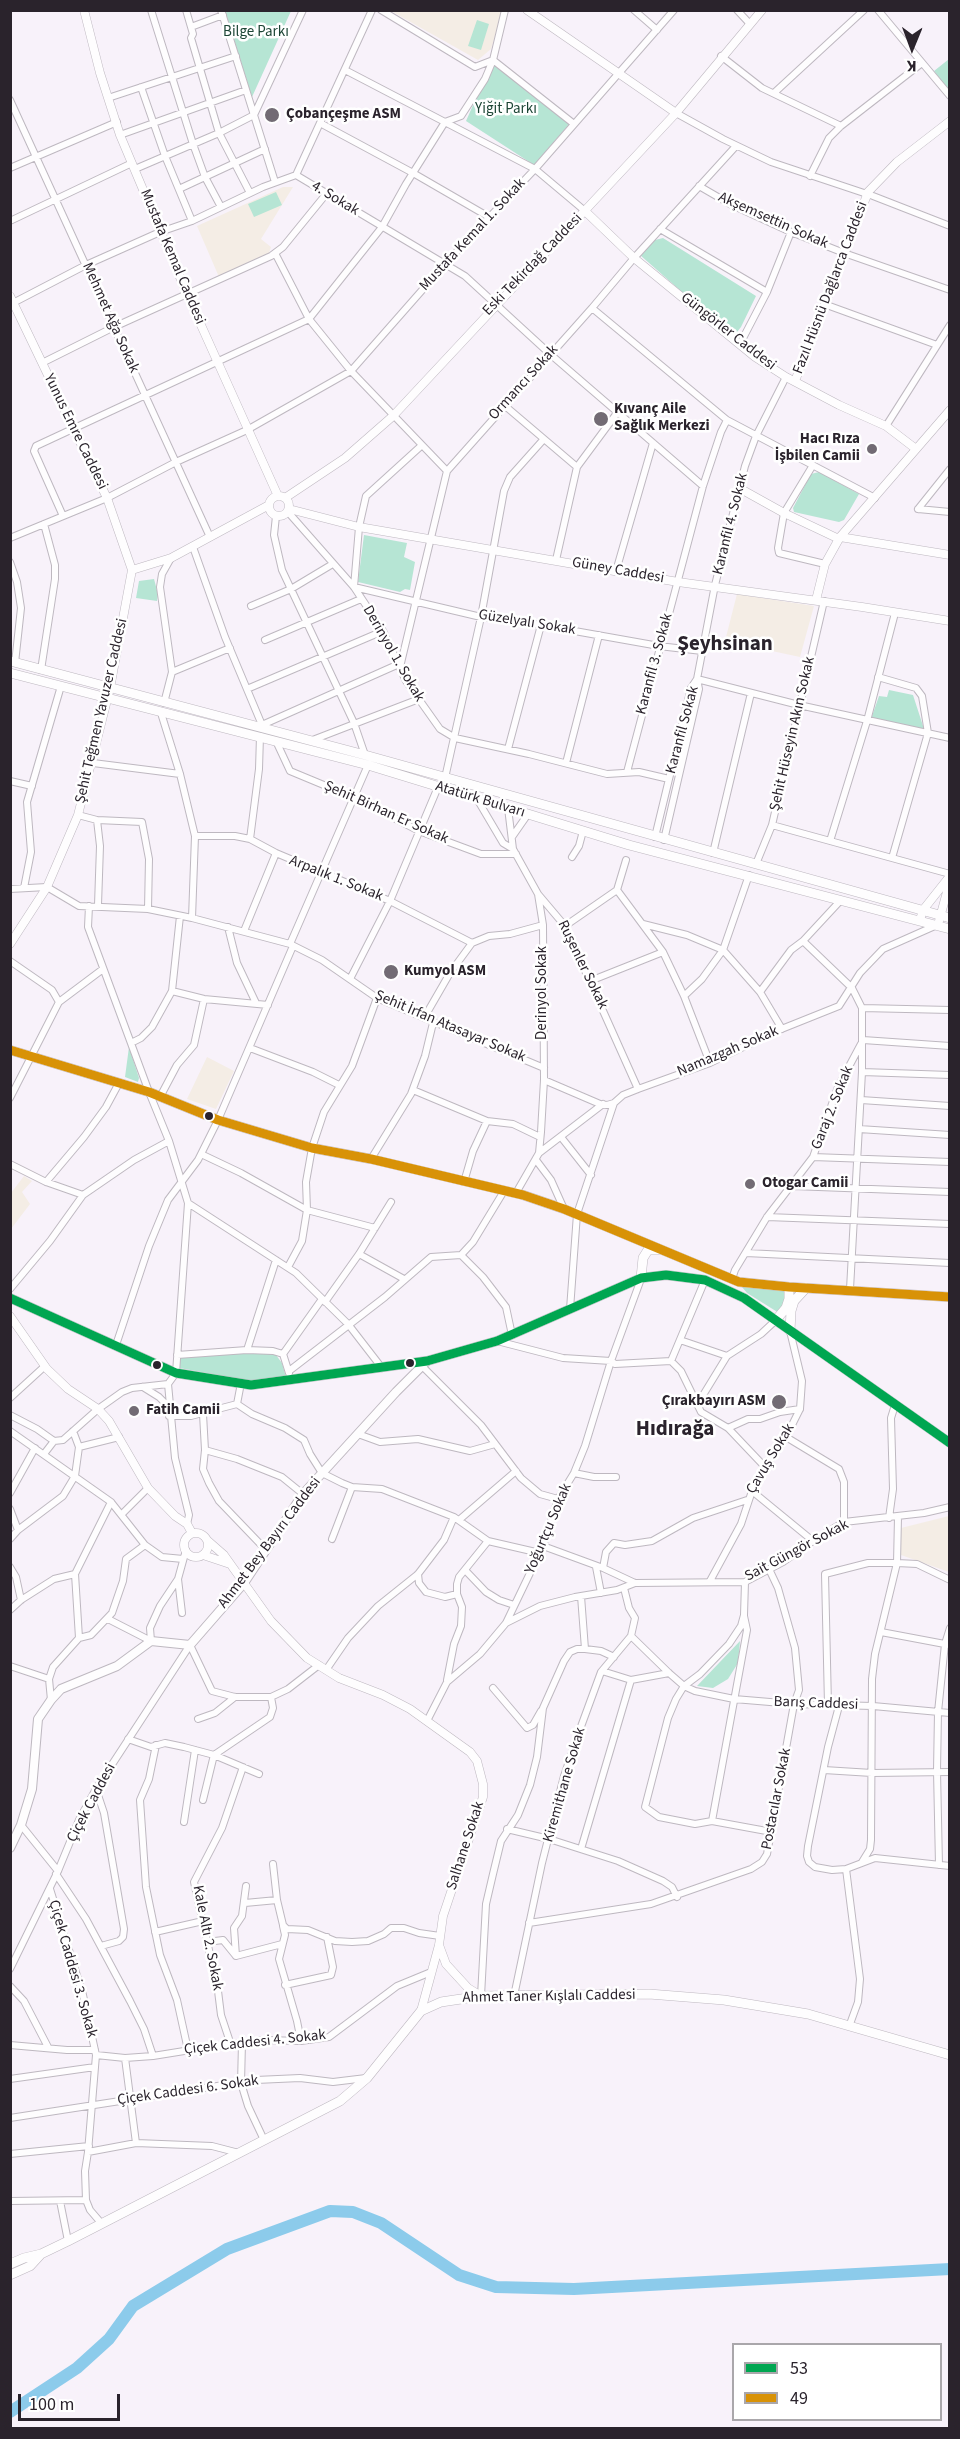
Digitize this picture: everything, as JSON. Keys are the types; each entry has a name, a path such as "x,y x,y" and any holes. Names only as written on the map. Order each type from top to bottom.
{"main road":[{"name":"Atatürk Bulvarı","path":"13,662 111,688 163,708"},
{"name":"Atatürk Bulvarı","path":"11,674 107,698 163,708 310,741 438,787 629,845 950,929"},
{"name":"Atatürk Bulvarı","path":"260,729 276,740 445,778 945,916"},
{"path":"508,796 508,808"},
{"path":"10,1050 149,1092 218,1120 312,1148 371,1159 516,1193 577,1214 735,1281 789,1287 950,1297"},
{"path":"641,1278 643,1258 648,1250 667,1252"},
{"path":"10,1298 176,1372 251,1385 290,1376 425,1364 497,1341 641,1278 666,1275 705,1280 744,1298 950,1443"},
{"path":"775,1321 786,1308 789,1287"},
{"path":"790,1331 794,1301 806,1288"},
{"name":"Ahmet Bey Bayırı Caddesi","path":"190,1645 244,1583 303,1494 425,1364"},
{"path":"10,1848 21,1825 32,1789 38,1719 51,1700 62,1689 117,1666 151,1641 190,1645"},
{"name":"Ahmet Taner Kışlalı Caddesi","path":"421,2011 441,2002 481,1996 649,1994 688,1996 764,2005 850,2024 950,2055"},
{"path":"10,2264 41,2254 68,2241 340,2101 367,2078 421,2011"},
{"path":"10,2275 30,2266 41,2254"}],"street":[{"name":"Mustafa Kemal Caddesi","path":"84,10 120,135 247,430 281,497"},
{"path":"151,10 193,144 205,177 221,207"},
{"path":"186,10 194,34 191,38 219,134 250,193"},
{"path":"10,221 133,166 219,134 254,115 303,10"},
{"path":"296,176 372,10"},
{"path":"381,10 476,67 493,60"},
{"path":"63,516 34,451 36,446 309,319 382,227 445,122 461,116 485,79 493,60 506,10"},
{"path":"527,10 676,113 736,146 810,176 866,194 950,226"},
{"path":"634,10 657,30"},
{"name":"Mustafa Kemal 1. Sokak","path":"10,538 107,498 176,462 247,430 351,371 446,263 535,169 674,10"},
{"path":"737,10 750,24"},
{"name":"Eski Tekirdağ Caddesi","path":"281,497 345,458 393,416 676,113 721,56 762,10"},
{"path":"774,93 864,10"},
{"path":"878,10 950,96"},
{"path":"191,27 222,13 275,182"},
{"path":"108,98 236,56"},
{"path":"721,56 762,88 842,126"},
{"path":"493,60 574,124"},
{"path":"810,176 829,138 922,63"},
{"path":"345,70 535,169 585,211"},
{"path":"141,87 165,156 192,221"},
{"path":"120,135 246,90"},
{"name":"Mehmet Ağa Sokak","path":"10,100 210,537"},
{"name":"Fazıl Hüsnü Dağlarca Caddesi","path":"795,381 866,194 897,162 950,121"},
{"path":"10,168 117,122"},
{"path":"320,123 413,173 489,218"},
{"name":"Ormancı Sokak","path":"399,666 447,471 736,146"},
{"path":"179,189 265,150"},
{"name":"4. Sokak","path":"12,301 160,232 192,221 275,182 296,176 465,276 550,354 703,486"},
{"name":"Akşemsettin Sokak","path":"699,186 730,204 791,232 950,290"},
{"path":"42,363 114,327 275,254 327,194"},
{"name":"Güngörler Caddesi","path":"585,211 634,258 755,357 786,377 886,426 916,449"},
{"path":"660,229 767,292"},
{"path":"740,344 767,292 791,232"},
{"path":"275,254 309,319 351,371 447,471"},
{"name":"Yunus Emre Caddesi","path":"12,301 107,498 132,570"},
{"path":"824,304 937,345"},
{"path":"592,308 727,420 875,498"},
{"path":"886,426 950,325"},
{"name":"Karanfil 4. Sokak","path":"697,678 715,585 739,488 756,436 786,377"},
{"path":"504,405 577,467"},
{"path":"820,601 825,564 839,538 950,410"},
{"path":"556,560 577,467 617,413"},
{"name":"Karanfil 3. Sokak","path":"627,772 703,486 727,420"},
{"path":"445,778 495,549 504,491 510,477 543,440"},
{"path":"616,571 653,443"},
{"path":"354,587 359,527 366,496 421,446"},
{"path":"813,465 784,513 779,532 779,553 825,564"},
{"path":"950,469 918,508 950,512"},
{"path":"739,488 784,513 839,538 950,555"},
{"path":"281,497 289,503 288,511 282,516 276,516 270,512 269,505 272,499 281,497"},
{"path":"132,570 171,558 269,505"},
{"name":"Güney Caddesi","path":"288,511 359,527 678,582 715,585 950,621"},
{"name":"Derinyol 1. Sokak","path":"288,511 331,565 354,587 382,631 419,699 440,729 455,738"},
{"path":"116,1345 149,1246 168,1200 201,1154 218,1120 268,1005 320,873 355,798 367,760 354,723 322,658 276,552 274,535 276,516"},
{"path":"41,670 55,565 44,524"},
{"path":"193,546 260,729 259,769 250,839"},
{"path":"171,558 162,574 160,587 172,672 163,708 195,836 192,918"},
{"path":"10,562 17,582 21,608 13,662"},
{"path":"250,606 291,589 331,565"},
{"name":"Şehit Teğmen Yavuzer Caddesi","path":"10,944 47,887 78,815 111,688 132,570"},
{"name":"Güzelyalı Sokak","path":"354,587 481,617 702,651"},
{"path":"265,640 361,599"},
{"name":"Şehit Hüseyin Akın Sokak","path":"756,864 772,825 820,601"},
{"path":"830,841 867,721 895,613"},
{"path":"508,749 541,625"},
{"path":"247,689 382,631"},
{"path":"566,763 599,635"},
{"path":"172,672 230,648"},
{"path":"260,729 399,666"},
{"path":"878,677 916,688 922,696 928,733 892,858"},
{"path":"697,678 799,705 950,738"},
{"name":"Karanfil Sokak","path":"660,838 669,779 691,688 697,678"},
{"name":"Karanfil Sokak","path":"660,838 699,689 697,678"},
{"path":"24,888 31,852 27,802 61,686"},
{"path":"713,853 751,693"},
{"path":"310,741 419,699"},
{"path":"455,738 607,774 639,772 669,779"},
{"name":"Şehit Birhan Er Sokak","path":"276,740 290,771 355,798 419,831 481,854 514,851"},
{"path":"93,763 180,774"},
{"path":"10,781 32,786"},
{"path":"350,978 390,901 438,787"},
{"path":"476,798 503,843 514,851"},
{"path":"508,808 514,851"},
{"path":"511,837 528,814"},
{"path":"78,815 97,820 142,822 149,860 148,909"},
{"path":"97,820 100,846 98,905"},
{"path":"772,825 892,858 950,877"},
{"path":"572,857 579,846 583,831"},
{"name":"Arpalık 1. Sokak","path":"195,836 235,836 250,839 276,854 390,901 472,943"},
{"name":"Ruşenler Sokak","path":"514,851 538,894 565,926 638,1089"},
{"path":"244,931 276,854"},
{"path":"565,926 617,890 626,860"},
{"path":"684,996 702,979 723,950 749,875"},
{"path":"912,936 923,910 950,877"},
{"path":"938,925 945,916 950,877"},
{"path":"10,889 47,887 79,906 89,906 88,927 183,1180 188,1203 180,1286 176,1372 168,1384 168,1407 175,1458 189,1515 187,1524"},
{"path":"617,890 663,952 684,996 710,1063"},
{"name":"Derinyol Sokak","path":"516,1193 537,1156 540,1137 544,1080 543,925 538,894"},
{"path":"760,992 791,950 803,941 842,900"},
{"name":"Şehit İrfan Atasayar Sokak","path":"89,906 148,909 192,918 292,945 322,960 377,998 544,1068"},
{"path":"131,1044 152,1027 172,991 180,916"},
{"path":"643,924 687,934 723,950 760,992 782,1029"},
{"path":"424,1018 450,973 472,943 489,936 510,934 543,925"},
{"name":"Namazgah Sokak","path":"614,1103 623,1095 710,1063 782,1029 839,1006 860,973 883,949 938,925"},
{"path":"228,927 237,963 256,1003"},
{"name":"Garaj 2. Sokak","path":"735,1281 735,1270 767,1217 813,1157 838,1087 863,1040 862,1008 852,988 803,941"},
{"path":"590,981 663,952"},
{"path":"10,961 52,990 59,1002"},
{"path":"10,1098 59,1002 103,969"},
{"path":"172,991 204,999 268,1005"},
{"path":"288,1267 302,1241 307,1210 306,1182 312,1148 324,1112 352,1066 377,998"},
{"path":"160,1097 177,1065 194,1045 204,999"},
{"path":"862,1008 950,1010"},
{"path":"371,1159 413,1090 433,1023"},
{"path":"850,1290 863,1040 950,1046"},
{"path":"250,1048 313,1072 339,1085"},
{"path":"862,1072 950,1076"},
{"path":"544,1080 603,1104 614,1103 577,1214 570,1309"},
{"path":"46,1182 84,1137 106,1107 119,1083"},
{"path":"413,1090 487,1121 513,1124 540,1137"},
{"path":"861,1100 950,1106"},
{"path":"564,1209 537,1156 603,1104"},
{"path":"464,1182 473,1151 487,1121"},
{"path":"860,1129 950,1135"},
{"path":"561,1137 591,1175"},
{"path":"10,1289 50,1241 83,1195 134,1160 169,1141"},
{"path":"201,1154 241,1173 307,1210 375,1228"},
{"path":"813,1157 950,1162"},
{"path":"10,1164 46,1182 83,1195"},
{"path":"792,1186 950,1192"},
{"path":"283,1354 290,1376 348,1324 385,1297 431,1257 461,1255 473,1242 504,1191"},
{"path":"283,1354 359,1254 391,1202"},
{"path":"188,1203 288,1267 348,1324 382,1368"},
{"path":"767,1217 950,1224"},
{"path":"746,1253 950,1263"},
{"path":"359,1254 404,1279"},
{"path":"461,1255 483,1277 506,1307 512,1335"},
{"path":"247,1350 276,1260"},
{"name":"Yoğurtçu Sokak","path":"427,1721 447,1682 480,1654 506,1623 540,1553 558,1499 574,1473 585,1446 611,1360 641,1278"},
{"path":"671,1361 705,1280"},
{"path":"10,1316 45,1366 68,1389 98,1409 109,1421 148,1488 175,1516 187,1524 192,1533"},
{"path":"697,1405 727,1356 761,1334 775,1321"},
{"name":"Çavuş Sokak","path":"710,1581 741,1524 747,1500 765,1467 786,1437 800,1409 802,1381 790,1331"},
{"path":"680,1340 727,1356"},
{"path":"497,1341 563,1358 611,1360 615,1364 671,1361 681,1371 701,1412 728,1428 765,1467"},
{"path":"177,1355 247,1350 273,1351 283,1354"},
{"path":"425,1364 481,1425 516,1472 540,1494 558,1499"},
{"path":"10,1398 45,1366"},
{"path":"237,1404 241,1383"},
{"path":"10,1415 54,1441 63,1440 98,1409 122,1392 168,1384"},
{"path":"142,1387 159,1396 168,1407"},
{"path":"169,1416 203,1414 237,1404"},
{"path":"237,1404 304,1440 322,1473 352,1487 381,1489 456,1518 488,1541 540,1553"},
{"path":"889,1518 893,1489 891,1418 895,1405"},
{"path":"728,1428 748,1419 760,1419 780,1412 800,1409"},
{"path":"203,1414 205,1450 202,1469 219,1501 266,1550"},
{"path":"10,1431 111,1502 146,1545 162,1557 183,1559"},
{"path":"10,1539 18,1530 63,1496 75,1476 79,1447 74,1431"},
{"path":"358,1434 380,1442 418,1439 470,1450 495,1444"},
{"path":"79,1447 119,1437"},
{"path":"786,1437 839,1469 844,1482 844,1522"},
{"path":"44,1454 54,1441"},
{"path":"10,1493 35,1448"},
{"path":"205,1450 237,1459 282,1477 303,1494"},
{"path":"190,1645 212,1691 235,1697 271,1697 288,1689 322,1667 378,1606 418,1574 444,1540 456,1518 516,1472"},
{"path":"574,1473 594,1477 616,1477"},
{"path":"332,1539 352,1487"},
{"path":"122,1514 148,1488"},
{"path":"752,1491 813,1541"},
{"path":"601,1593 599,1567 606,1552 614,1544 625,1545 652,1541 693,1518 747,1500"},
{"path":"79,1638 75,1574 111,1502"},
{"name":"Sait Güngör Sokak","path":"543,1546 635,1583 745,1582 844,1522 898,1517 950,1507"},
{"path":"10,1509 18,1530"},
{"path":"860,1863 870,1849 871,1840 872,1679 875,1654 897,1563 898,1517"},
{"path":"151,1641 150,1628 160,1606 178,1579 186,1550 184,1542 192,1533 200,1533 208,1541 208,1549 203,1555"},
{"name":"Salhane Sokak","path":"208,1541 224,1555 271,1621 307,1658 339,1678 383,1695 427,1721 470,1752 477,1761 483,1784 483,1797 446,1907 439,1945 421,2011"},
{"path":"447,1682 454,1644 461,1626 462,1607 457,1594 459,1577 488,1541"},
{"path":"51,1700 49,1679 53,1667 79,1638 91,1635 108,1619 118,1597 126,1559 146,1545"},
{"path":"186,1550 195,1557 203,1555 230,1564"},
{"path":"828,1705 825,1574 868,1563 897,1563 917,1564 950,1580"},
{"path":"10,1567 16,1577 21,1600"},
{"name":"Postacılar Sokak","path":"529,1923 651,1904 677,1897 751,1869 762,1862 767,1854 794,1704 799,1690 795,1648 778,1588 769,1569"},
{"path":"465,1570 486,1592 514,1605"},
{"path":"10,1610 21,1600 54,1579 75,1574"},
{"path":"418,1574 419,1583 426,1592 445,1597 457,1594"},
{"path":"178,1579 182,1613"},
{"path":"712,1821 747,1630 744,1615 745,1582"},
{"path":"506,1623 540,1606 624,1588 635,1583"},
{"path":"624,1588 629,1608 635,1618 631,1636 684,1686"},
{"path":"581,1596 585,1649"},
{"path":"744,1615 741,1626 729,1644 700,1674 684,1686 676,1699 668,1718 645,1807 659,1817 686,1823 712,1821 771,1832"},
{"path":"108,1619 151,1641"},
{"path":"939,1865 938,1712 950,1628"},
{"path":"881,1632 947,1645"},
{"name":"Kiremithane Sokak","path":"514,1996 564,1776 602,1671 631,1636"},
{"name":"Çiçek Caddesi","path":"10,1970 50,1888 79,1820 96,1789 190,1645"},
{"path":"494,1688 527,1728 533,1725 543,1708 564,1661 570,1653 577,1649 585,1649 601,1651 614,1657"},
{"path":"10,1666 49,1679"},
{"path":"602,1671 631,1680 669,1673"},
{"path":"580,1849 631,1680"},
{"name":"Barış Caddesi","path":"684,1686 695,1691 734,1699 794,1704 873,1706 950,1713"},
{"path":"198,1719 215,1713 235,1697"},
{"path":"203,1800 214,1755 270,1717 273,1708 271,1697"},
{"path":"839,1706 807,1856 814,1867 846,1869 875,1858 950,1866"},
{"path":"439,1945 446,1964 468,1988 481,1996 486,1904 501,1841 518,1815 530,1785 537,1757 543,1708"},
{"path":"128,1739 151,1747 165,1743 214,1755 259,1774"},
{"path":"156,1745 149,1779 140,1800 146,1887 160,1955 177,2000 188,2050"},
{"path":"184,1822 195,1750"},
{"name":"Kale Altı 2. Sokak","path":"231,2044 221,2014 215,1967 210,1959 194,1882 222,1828 243,1767"},
{"path":"824,1770 872,1773 950,1772"},
{"path":"96,1789 104,1813 124,1929 123,1937 118,1941 101,1946"},
{"path":"21,1825 57,1872 86,1919 144,2029 153,2056"},
{"path":"507,1829 549,1839 647,1873 672,1887 677,1897"},
{"path":"273,1864 277,1900 285,1935 279,1959 301,2041"},
{"path":"846,1869 860,1979 858,2002 850,2024"},
{"path":"236,1956 234,1928 242,1916 246,1886"},
{"name":"Çiçek Caddesi 3. Sokak","path":"50,1888 83,1995 95,2052 85,2171 86,2200"},
{"path":"245,1903 277,1900"},
{"path":"156,1932 203,1921"},
{"path":"283,1925 287,1929 308,1930 334,1941 368,1941 384,1935 391,1928 404,1928 440,1936"},
{"path":"285,1985 331,1975 333,1967 327,1937"},
{"path":"207,1942 223,1940 236,1956"},
{"path":"236,1956 282,1944"},
{"name":"Çiçek Caddesi 4. Sokak","path":"10,2045 95,2052 125,2058 266,2040 301,2041 329,2037 397,1986 431,1972"},
{"path":"10,1986 24,2001 48,2047"},
{"path":"242,2043 241,2083 248,2106 264,2140"},
{"path":"125,2058 136,2143"},
{"path":"10,2079 95,2067"},
{"name":"Çiçek Caddesi 6. Sokak","path":"10,2118 241,2083 300,2078 350,2081 367,2078"},
{"path":"10,2154 88,2149 136,2143 212,2146 239,2153"},
{"path":"10,2201 86,2200 90,2210 102,2224"},
{"path":"60,2201 68,2241"}],"shaded area":[{"path":"391,11 503,11 491,49 478,60"},
{"path":"283,187 293,187 261,239 271,247 269,253 219,277 197,226"},
{"path":"737,594 814,606 800,657 725,641"},
{"path":"207,1057 234,1071 216,1109 187,1099"},
{"path":"24,1176 32,1181 22,1192 30,1204 11,1229 11,1193"},
{"path":"949,1516 949,1572 901,1555 901,1528"}],"green space":[{"name":"Bilge Parkı","path":"225,11 291,11 252,97"},
{"path":"477,20 489,24 481,50 468,46"},
{"path":"949,59 949,90 934,71"},
{"name":"Yiğit Parkı","path":"493,60 571,122 534,165 466,121"},
{"path":"276,192 282,205 254,217 248,204"},
{"path":"663,238 756,296 741,327 733,337 640,255 655,240"},
{"path":"819,472 859,494 844,520 839,522 794,512 793,508 811,474"},
{"path":"364,535 407,543 404,557 415,562 410,590 405,589 400,592 358,582"},
{"path":"154,579 158,594 157,601 136,598 139,581"},
{"path":"889,690 913,695 924,729 871,719 879,696 887,697"},
{"path":"129,1047 139,1078 138,1082 125,1077"},
{"path":"745,1283 786,1290 787,1296 779,1313 747,1293 742,1287"},
{"path":"273,1351 282,1363 286,1377 253,1381 179,1368 177,1355"},
{"path":"740,1641 738,1663 728,1679 713,1688 697,1686"}],"waterway":[{"path":"10,2412 77,2368 109,2339 133,2306 227,2249 330,2211 353,2212 381,2223 459,2275 496,2287 574,2289 950,2269"}],"transit line":[{"name":"49","path":"10,1050 149,1092 218,1120 312,1148 371,1159 523,1195 564,1209 739,1282 950,1297"},
{"name":"53","path":"10,1298 176,1373 251,1385 427,1361 497,1341 641,1278 666,1275 705,1280 744,1298 950,1443"}],"place":[{"name":"Çobançeşme ASM","path":"272,115"},
{"name":"Kıvanç Aile Sağlık Merkezi","path":"601,419"},
{"name":"Hacı Rıza İşbilen Camii","path":"872,449"},
{"name":"Kumyol ASM","path":"391,972"},
{"name":"Otogar Camii","path":"750,1184"},
{"name":"Çırakbayırı ASM","path":"779,1402"},
{"name":"Fatih Camii","path":"134,1411"}],"district":[{"name":"Şeyhsinan","path":"725,645"},
{"name":"Hıdırağa","path":"675,1430"}]}
